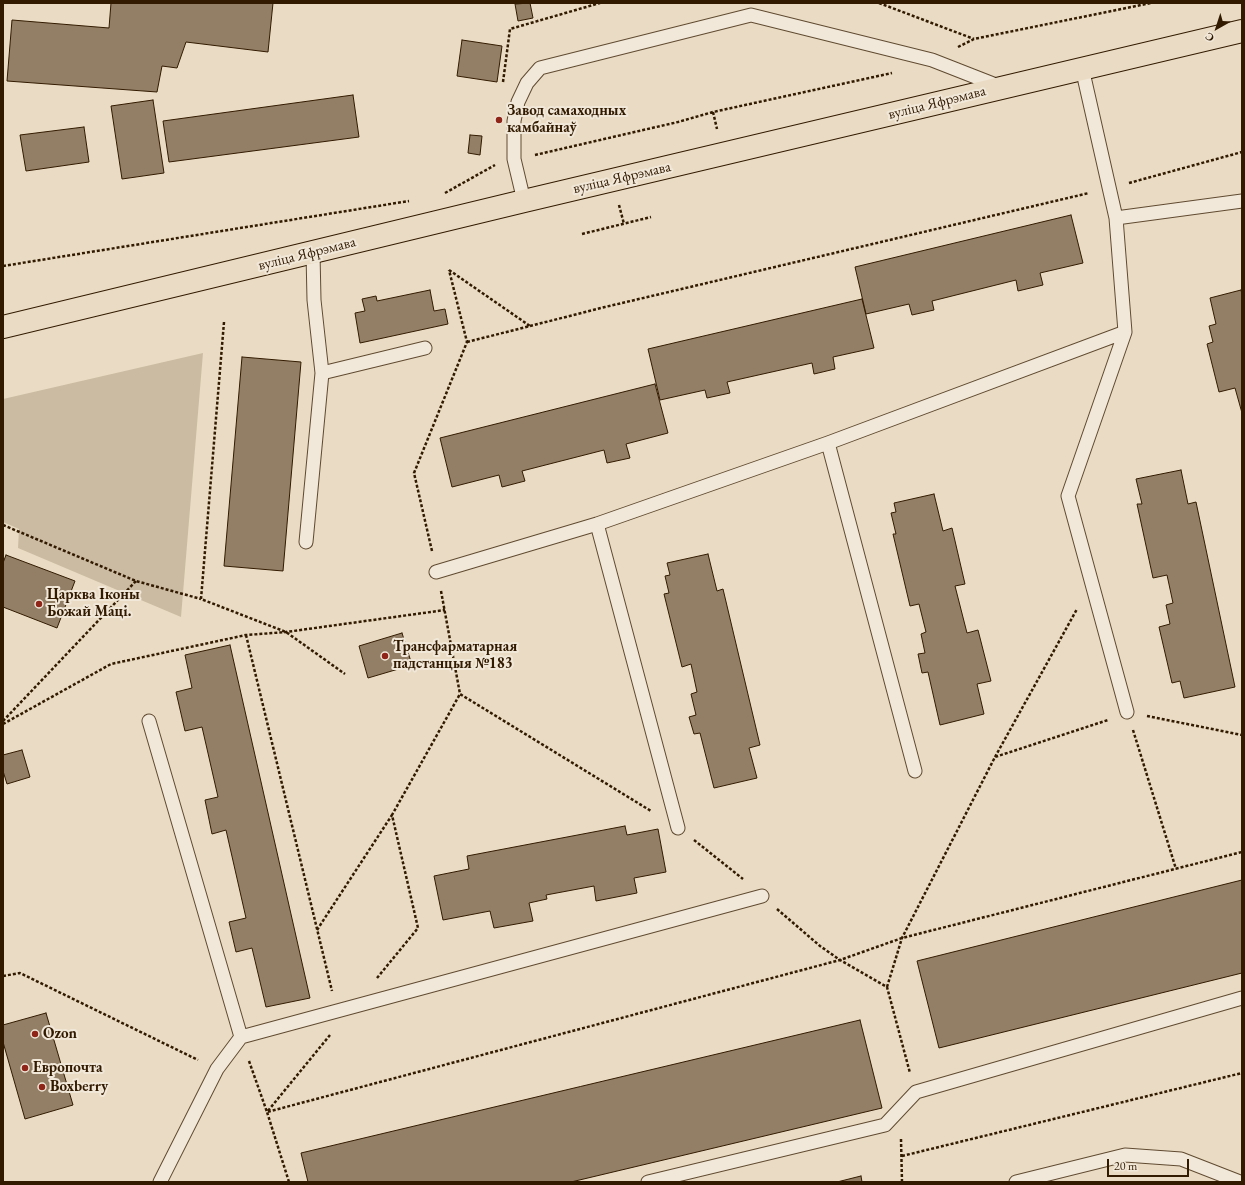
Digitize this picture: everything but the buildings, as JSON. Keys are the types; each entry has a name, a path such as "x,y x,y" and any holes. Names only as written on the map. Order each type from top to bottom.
{"main road":[{"name":"вуліца Яфрэмава","path":"3,327 524,201 1242,31"}],"lane":[{"path":"524,201 514,159 514,121 518,102 527,83 540,68 751,15 932,60 1003,87"},
{"path":"1082,68 1116,218 1125,332 1068,496 1127,712"},
{"path":"1116,218 1242,201"},
{"path":"306,542 322,373 314,300 313,253"},
{"path":"436,572 597,524 828,443 1125,332"},
{"path":"322,373 425,348"},
{"path":"828,443 915,771"},
{"path":"597,524 678,828"},
{"path":"150,721 241,1037"},
{"path":"160,1182 217,1069 241,1037 336,1010 762,896"},
{"path":"648,1182 885,1125 916,1092 1242,998"},
{"path":"1016,1182 1125,1155 1181,1159 1240,1182"}],"path":[{"path":"510,29 600,3"},
{"path":"879,3 974,39"},
{"path":"439,196 493,166 514,159 767,101"},
{"path":"467,342 736,276 1110,188 1242,152"},
{"path":"3,266 416,200"},
{"path":"582,234 651,217"},
{"path":"317,930 392,815 460,694 445,610 414,473 467,342 449,270 530,326"},
{"path":"201,599 224,322"},
{"path":"3,525 136,580 201,599 286,632 345,674"},
{"path":"3,722 136,580"},
{"path":"916,1092 887,986 902,938 995,757 1091,583"},
{"path":"3,722 111,664 246,636 286,632 445,610"},
{"path":"246,636 336,1010"},
{"path":"460,694 678,828 721,860 820,946 840,960 887,986"},
{"path":"995,757 1099,724 1127,712 1242,735"},
{"path":"1127,712 1176,869"},
{"path":"355,1005 418,928 392,815"},
{"path":"267,1112 840,960 902,938 1242,852"},
{"path":"3,976 20,973 217,1069"},
{"path":"267,1112 331,1034"},
{"path":"241,1037 267,1112 288,1182"},
{"path":"902,1156 1242,1074"},
{"path":"901,1109 902,1182"}],"shaded area":[{"path":"203,353 181,617 18,548 19,529 3,522 3,399"}],"place":[{"name":"Завод самаходных камбайнаў","path":"499,120"},
{"name":"Царква Іконы Божай Маці.","path":"39,604"},
{"name":"Трансфарматарная падстанцыя №183","path":"385,656"},
{"name":"Ozon","path":"35,1034"},
{"name":"Европочта","path":"25,1068"},
{"name":"Boxberry","path":"42,1087"}]}
